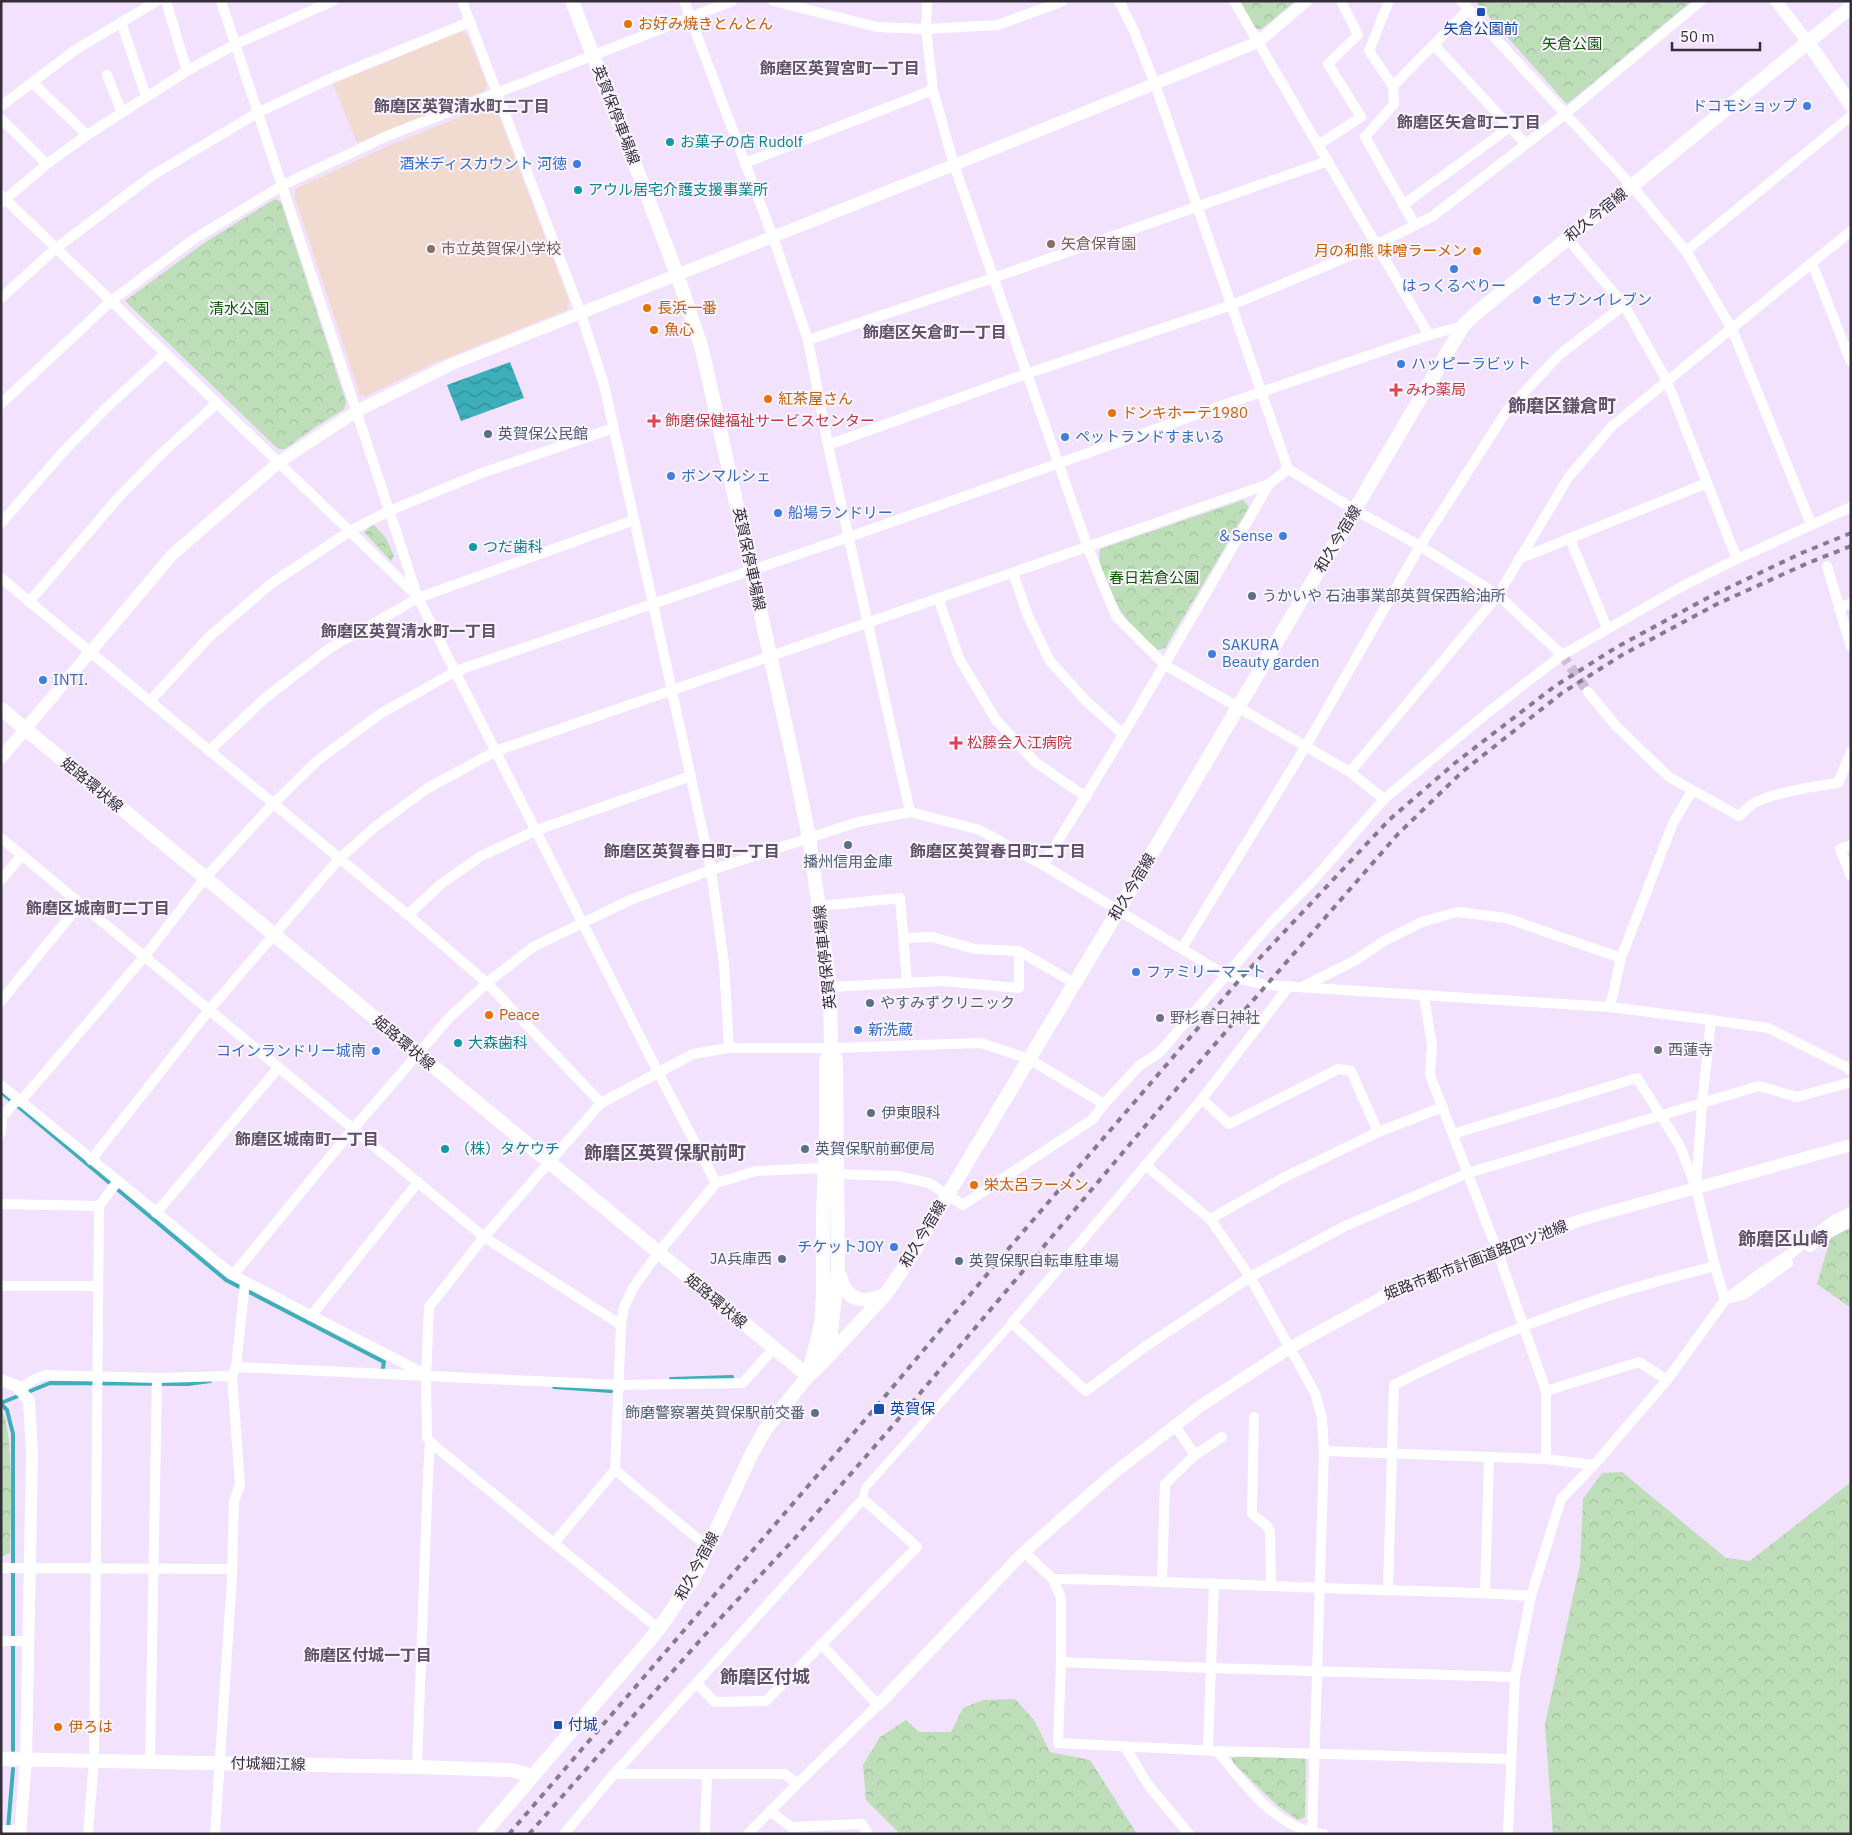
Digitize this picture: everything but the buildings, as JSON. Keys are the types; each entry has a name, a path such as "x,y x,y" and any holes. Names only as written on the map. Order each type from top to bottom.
{"main road":[{"name":"英賀保停車場線","path":"572,1 677,274 702,349 752,570 809,837 830,987 831,1048 836,1060 838,1271 830,1341 821,1364"},
{"name":"和久今宿線","path":"483,1834 659,1630 686,1592 709,1548 752,1453 765,1430 808,1376 886,1294 908,1262 1118,911 1463,326 1567,238 1851,7"},
{"path":"1807,42 1850,106"},
{"name":"姫路環状線","path":"1,709 808,1376"},
{"name":"英賀保停車場線","path":"808,1376 820,1324 823,1296 826,1061 831,1048"},
{"path":"838,1271 844,1289 849,1295 865,1299 876,1298 886,1294"},
{"name":"付城細江線","path":"1,1759 511,1770 533,1776"}],"street":[{"path":"1,106 74,50 157,1"},
{"path":"166,1 187,70"},
{"path":"221,1 418,598 716,1184"},
{"path":"333,1 236,44 187,70 86,135 3,199 166,353 418,598"},
{"path":"462,1 582,314 604,385 654,604 710,870 724,964 729,1048"},
{"path":"684,1 773,237 808,340 828,444 910,812"},
{"path":"1,404 111,301 194,238 282,185 387,136 732,1"},
{"path":"773,1 877,27 926,29 998,25 1063,1"},
{"path":"927,1 926,29 933,90 954,165 1088,548 1116,616 1165,665 1350,772 1384,798"},
{"path":"1119,1 1134,31 1155,84 1288,469 1498,594 1562,655"},
{"path":"1234,1 1429,335"},
{"path":"1,758 172,555 278,462 357,411 452,364 582,314 677,274 1258,42 1306,1"},
{"path":"1318,145 1361,117 1328,64 1358,35 1341,1"},
{"path":"1389,1 1369,51 1393,86 1394,104 1365,137 1415,226"},
{"path":"828,444 1026,374 1232,305 1376,245 1415,226 1433,216 1526,144 1701,1"},
{"path":"1776,1 1807,42"},
{"path":"1393,86 1434,45 1465,5 1632,186 1686,251 1732,329 1811,524"},
{"path":"121,22 146,96"},
{"path":"1,298 56,249 154,175 258,112 334,76 470,22"},
{"path":"1434,45 1526,144"},
{"path":"107,75 122,113"},
{"path":"32,82 86,135"},
{"path":"745,162 933,90"},
{"path":"1686,251 1850,106"},
{"path":"1,119 47,164"},
{"path":"1403,205 1510,127"},
{"path":"808,340 993,278 1328,161"},
{"path":"1350,772 1498,594 1568,478 1612,426 1851,231"},
{"path":"1567,238 1624,305 1667,381 1737,558"},
{"path":"1812,263 1851,362"},
{"path":"1182,948 1306,746 1420,546 1506,412 1559,355 1624,305"},
{"path":"1,1133 2,1117 19,1101 144,957 205,878 273,804 318,760 380,714 456,672 849,537 1261,392 1429,335 1463,326"},
{"path":"1,523 64,451 106,408 166,353"},
{"path":"29,602 118,498 161,454 217,403"},
{"path":"150,701 210,636 272,583 350,531 389,511 479,474 614,428"},
{"path":"91,1160 209,1010 339,859 376,826 428,788 496,751 1269,484 1288,469"},
{"path":"1519,560 1707,483"},
{"path":"1043,865 1165,665 1269,484"},
{"path":"838,1174 898,1176 929,1183 963,1205 1093,1119 1138,1066 1160,1052 1384,798 1486,714 1562,655 1607,628 1737,558 1851,507"},
{"path":"209,751 265,698 330,648 418,598 634,520"},
{"path":"1570,539 1607,628"},
{"path":"1827,566 1851,647"},
{"path":"1013,573 1028,616 1050,661 1085,700 1124,734"},
{"path":"1,578 408,915 487,983 601,1103"},
{"path":"938,598 959,658 996,720 1035,762 1086,797"},
{"path":"1839,608 1851,603"},
{"path":"1588,692 1616,726 1669,777 1739,816 1754,803 1771,797 1838,783 1851,752"},
{"path":"408,915 441,884 481,856 537,830 691,776"},
{"path":"1610,1008 1621,958 1674,823 1692,791"},
{"path":"232,1275 416,1053 448,1018 487,983 533,947 630,900 710,870 858,822 910,812 980,830 1043,865 1227,976 1265,985 1610,1008 1768,1028 1851,1071"},
{"path":"1,838 484,1237 621,1324"},
{"path":"1851,845 1840,849 1851,876"},
{"path":"1,880 22,855"},
{"path":"820,906 900,898 907,983"},
{"path":"1,1001 80,904"},
{"path":"564,1834 614,1774 863,1499 865,1488 1012,1323 1294,987 1356,960 1384,941 1422,922 1457,912 1506,918 1621,958"},
{"path":"904,938 932,937 975,949 1019,951 1074,982"},
{"path":"830,987 944,981 1019,988 1019,951"},
{"path":"1424,996 1432,1045 1430,1075 1497,1250 1546,1391 1546,1459"},
{"path":"1696,1188 1711,1020"},
{"path":"659,1630 430,1442 427,1436 426,1375 429,1307 484,1237 601,1103 693,1054 729,1048 831,1048 981,1043 1029,1059 1104,1104"},
{"path":"156,1214 278,1067"},
{"path":"1202,1098 1229,1124 1338,1069 1351,1071 1378,1132"},
{"path":"1453,1134 1637,1078 1680,1146 1696,1188 1715,1266 1726,1300"},
{"path":"1012,1323 1086,1390 1146,1346 1250,1277 1343,1227 1468,1173 1660,1114 1702,1104 1759,1086 1797,1097 1851,1082"},
{"path":"1,1085 232,1275 426,1375"},
{"path":"1210,1219 1283,1178 1378,1132 1443,1107"},
{"name":"姫路市都市計画道路四ツ池線","path":"878,1705 1024,1552 1115,1472 1202,1405 1291,1347 1380,1298 1497,1250 1584,1219 1851,1145"},
{"path":"1145,1165 1210,1219 1250,1277 1291,1347 1315,1393 1322,1418 1324,1451 1312,1833"},
{"path":"554,1543 615,1470 621,1324 624,1307 633,1288 658,1253 716,1184 756,1171 824,1168"},
{"path":"88,1834 94,1760 99,1206 117,1182"},
{"path":"311,1316 418,1182"},
{"path":"1,1204 99,1206"},
{"path":"1508,1834 1515,1677 1531,1596 1561,1499 1594,1466 1667,1380 1726,1300 1834,1220 1851,1212"},
{"path":"1726,1300 1745,1294 1831,1232 1851,1222"},
{"path":"1388,1590 1394,1384 1448,1357 1524,1326 1605,1297 1715,1266"},
{"path":"216,1834 232,1569 234,1500 240,1485 234,1371 245,1282"},
{"path":"1,1286 98,1286"},
{"path":"20,1389 33,1380 45,1375 158,1378 234,1371 426,1375 619,1385 743,1383 773,1349"},
{"path":"1546,1391 1639,1362 1667,1380"},
{"path":"150,1761 158,1378"},
{"path":"1,1380 17,1386 29,1401 32,1454 26,1759 20,1832 1,1830"},
{"path":"1254,1417 1252,1514 1267,1526 1270,1532 1271,1586"},
{"path":"1175,1426 1195,1455"},
{"path":"1162,1581 1165,1484 1195,1455 1222,1437"},
{"path":"417,1767 430,1442"},
{"path":"1324,1451 1546,1459 1594,1466"},
{"path":"1485,1592 1489,1457"},
{"path":"615,1470 709,1548"},
{"path":"696,1683 715,1702 766,1701 917,1547 863,1499"},
{"path":"1024,1552 1053,1579 1061,1598 1058,1743 1125,1747 1510,1759"},
{"path":"1,1568 232,1569"},
{"path":"1053,1579 1485,1592 1531,1596"},
{"path":"1214,1583 1210,1668 1212,1750 1256,1796 1290,1825 1312,1833 1324,1834"},
{"path":"1,1640 28,1641"},
{"path":"748,1834 878,1705 822,1645"},
{"path":"1061,1662 1515,1677"},
{"path":"1125,1747 1149,1786 1189,1834"},
{"path":"614,1774 785,1774 797,1784"},
{"path":"705,1834 707,1774"},
{"path":"770,1811 791,1827 862,1824 868,1834"}],"shaded area":[{"path":"462,31 467,34 487,85 484,91 357,143 333,84"},
{"name":"市立英賀保小学校","path":"489,105 496,107 569,301 567,310 434,363 366,396 360,395 295,198 295,189 388,146"}],"green space":[{"path":"1240,1 1296,1 1261,29 1256,29"},
{"name":"矢倉公園","path":"1475,1 1692,1 1567,104"},
{"name":"清水公園","path":"275,199 281,202 346,402 344,409 285,449 278,449 125,301 204,243"},
{"name":"春日若倉公園","path":"1243,500 1249,507 1165,648 1158,650 1134,629 1122,613 1110,591 1101,568 1100,549"},
{"path":"373,524 386,538 394,556 391,561 364,532"},
{"path":"1851,1226 1851,1305 1848,1306 1817,1284 1831,1236"},
{"path":"1,1410 8,1435 11,1501 10,1553 1,1557"},
{"path":"1622,1472 1726,1558 1750,1561 1851,1482 1851,1834 1553,1834 1545,1724 1580,1565 1583,1499 1602,1473"},
{"path":"1015,1699 1034,1720 1050,1752 1090,1760 1137,1834 900,1834 866,1800 863,1765 880,1737 906,1720 919,1732 951,1732 963,1708 983,1700"},
{"path":"1239,1756 1301,1757 1306,1760 1305,1817 1298,1820 1279,1807 1233,1763 1232,1758"}],"water":[{"path":"510,362 524,398 461,421 447,385"}],"waterway":[{"path":"1,1092 226,1280 384,1362 382,1373"},
{"path":"671,1379 732,1377"},
{"path":"1,1403 50,1383 188,1384 210,1381"},
{"path":"554,1387 611,1391"},
{"path":"1,1404 7,1410 13,1434 13,1750"},
{"path":"8,1829 13,1769"}],"tunnel":[{"path":"1562,655 1588,692"}],"railway":[{"path":"509,1834 1241,978 1389,820 1455,763 1555,686 1617,647 1711,596 1804,552 1851,533"},
{"path":"529,1834 703,1637 795,1538 895,1423 1189,1074 1398,834 1462,772 1562,693 1622,655 1717,604 1851,546"}],"place":[{"name":"矢倉公園前","path":"1481,12"},
{"name":"お好み焼きとんとん","path":"628,24"},
{"name":"ドコモショップ","path":"1807,106"},
{"name":"お菓子の店 Rudolf","path":"670,142"},
{"name":"酒米ディスカウント 河徳","path":"577,164"},
{"name":"アウル居宅介護支援事業所","path":"578,190"},
{"name":"矢倉保育園","path":"1051,244"},
{"name":"市立英賀保小学校","path":"431,249"},
{"name":"月の和熊 味噌ラーメン","path":"1477,251"},
{"name":"はっくるべりー","path":"1454,269"},
{"name":"セブンイレブン","path":"1537,300"},
{"name":"長浜一番","path":"647,308"},
{"name":"魚心","path":"654,330"},
{"name":"ハッピーラビット","path":"1401,364"},
{"name":"みわ薬局","path":"1396,390"},
{"name":"紅茶屋さん","path":"768,399"},
{"name":"ドンキホーテ1980","path":"1112,413"},
{"name":"飾磨保健福祉サービスセンター","path":"654,421"},
{"name":"英賀保公民館","path":"488,434"},
{"name":"ペットランドすまいる","path":"1065,437"},
{"name":"ボンマルシェ","path":"671,476"},
{"name":"船場ランドリー","path":"778,513"},
{"name":"＆Sense","path":"1283,536"},
{"name":"つだ歯科","path":"473,547"},
{"name":"うかいや 石油事業部英賀保西給油所","path":"1252,596"},
{"name":"SAKURA Beauty garden","path":"1212,654"},
{"name":"INTI.","path":"43,680"},
{"name":"松藤会入江病院","path":"956,743"},
{"name":"播州信用金庫","path":"848,845"},
{"name":"ファミリーマート","path":"1136,972"},
{"name":"やすみずクリニック","path":"870,1003"},
{"name":"Peace","path":"489,1015"},
{"name":"野杉春日神社","path":"1160,1018"},
{"name":"新洗蔵","path":"858,1030"},
{"name":"大森歯科","path":"458,1043"},
{"name":"西蓮寺","path":"1658,1050"},
{"name":"コインランドリー城南","path":"376,1051"},
{"name":"伊東眼科","path":"871,1113"},
{"name":"（株）タケウチ","path":"445,1149"},
{"name":"英賀保駅前郵便局","path":"805,1149"},
{"name":"栄太呂ラーメン","path":"974,1185"},
{"name":"チケットJOY","path":"894,1247"},
{"name":"JA兵庫西","path":"782,1259"},
{"name":"英賀保駅自転車駐車場","path":"959,1261"},
{"name":"英賀保","path":"879,1409"},
{"name":"飾磨警察署英賀保駅前交番","path":"815,1413"},
{"name":"付城","path":"558,1725"},
{"name":"伊ろは","path":"58,1727"}],"district":[{"name":"飾磨区英賀宮町一丁目","path":"840,68"},
{"name":"飾磨区英賀清水町二丁目","path":"462,106"},
{"name":"飾磨区矢倉町二丁目","path":"1469,122"},
{"name":"飾磨区矢倉町一丁目","path":"935,332"},
{"name":"飾磨区鎌倉町","path":"1562,406"},
{"name":"飾磨区英賀清水町一丁目","path":"409,631"},
{"name":"飾磨区英賀春日町一丁目","path":"692,851"},
{"name":"飾磨区英賀春日町二丁目","path":"998,851"},
{"name":"飾磨区城南町二丁目","path":"98,908"},
{"name":"飾磨区城南町一丁目","path":"307,1139"},
{"name":"飾磨区英賀保駅前町","path":"665,1153"},
{"name":"飾磨区山崎","path":"1783,1239"},
{"name":"飾磨区付城一丁目","path":"368,1655"},
{"name":"飾磨区付城","path":"765,1677"}]}
